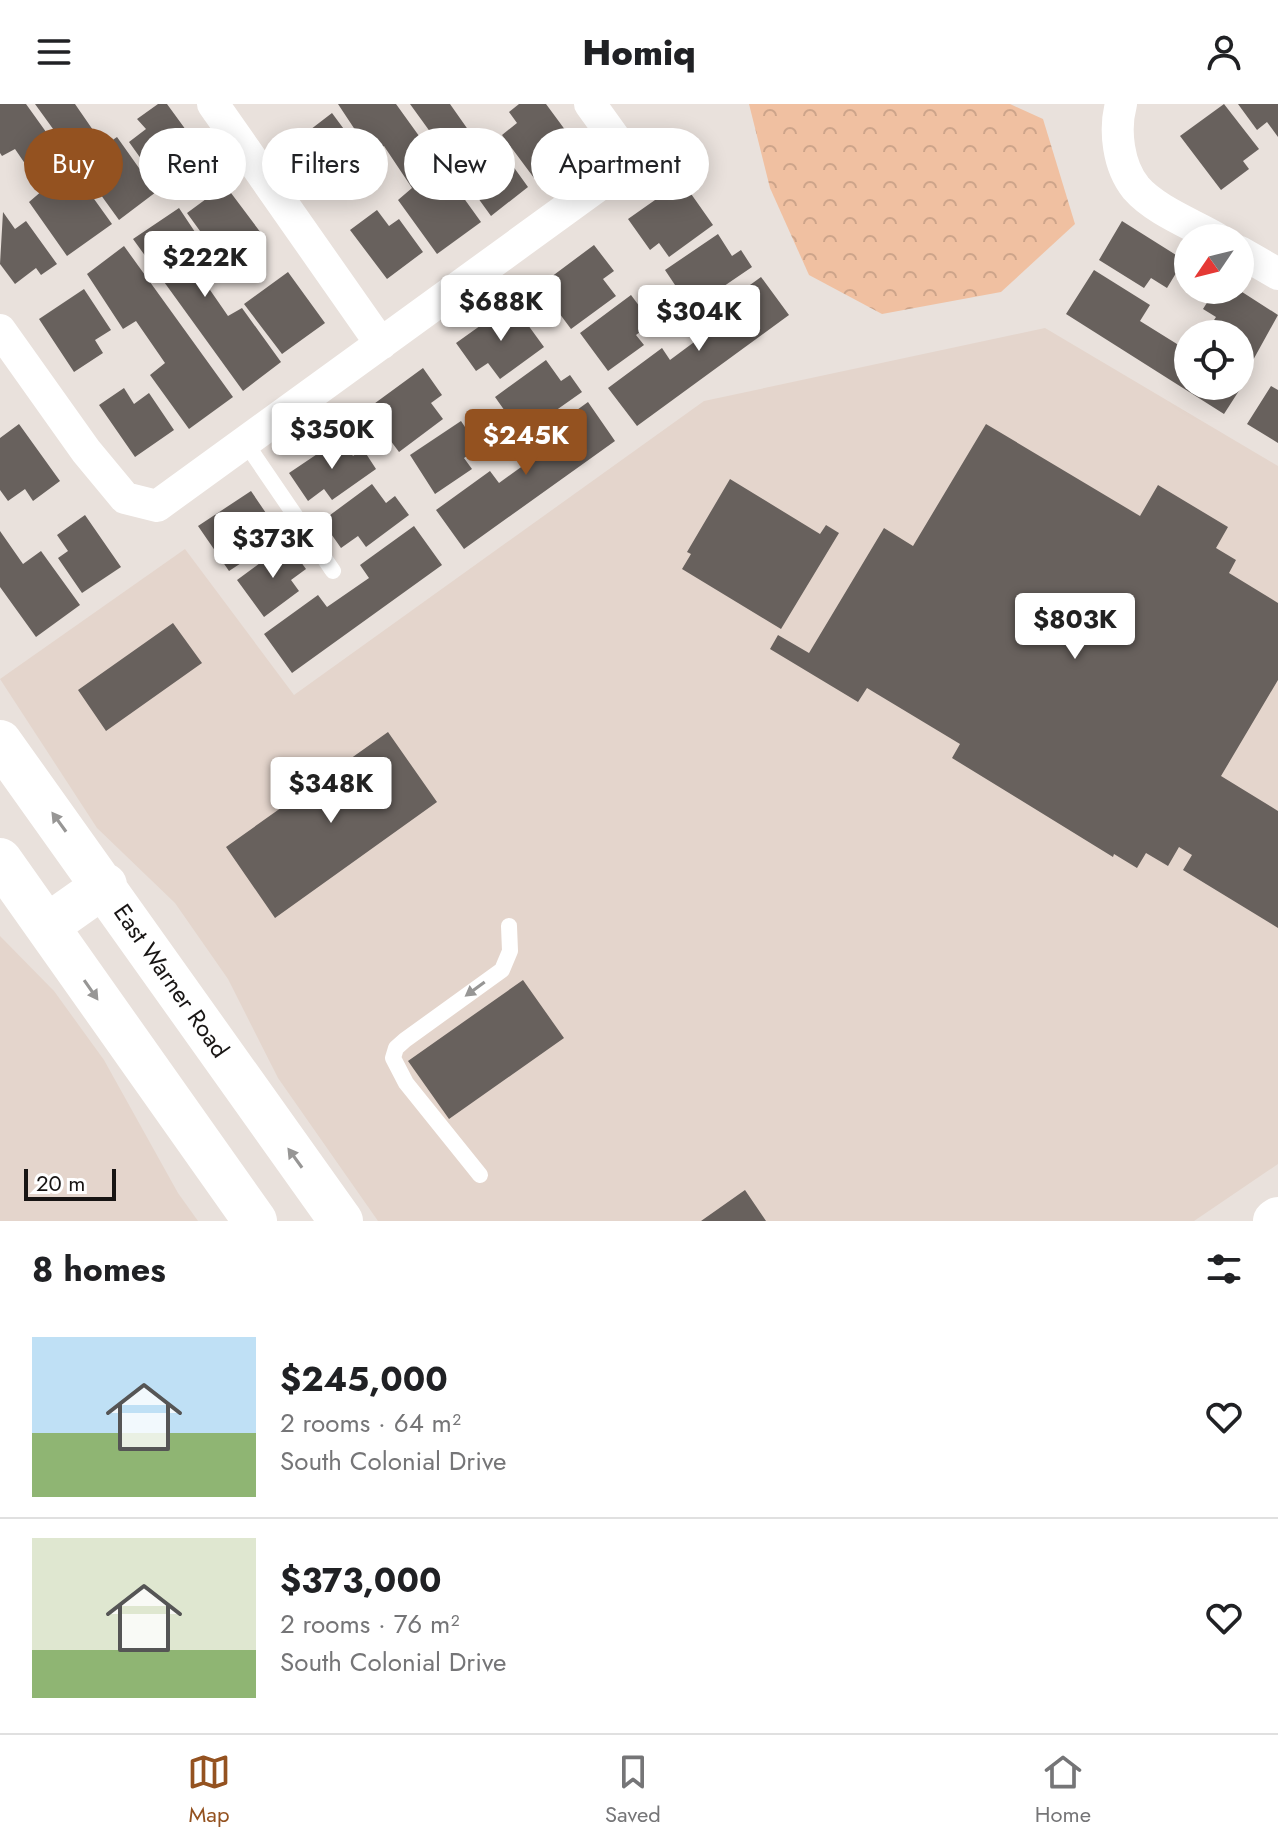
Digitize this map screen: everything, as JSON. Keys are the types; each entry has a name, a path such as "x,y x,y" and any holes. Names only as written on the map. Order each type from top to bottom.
{"main road":[{"name":"East Warner Road","path":"0,742 105,885 341,1221"},
{"path":"0,860 255,1221"},
{"path":"47,926 105,885"}],"street":[{"path":"213,104 381,344"},
{"path":"0,330 86,451 125,498 157,506 617,172 616,140 590,104"},
{"path":"1121,104 1115,125 1120,151 1136,187 1194,224"},
{"path":"1254,260 1278,274"}],"lane":[{"path":"245,442 333,571"},
{"path":"480,1175 406,1083 393,1058 396,1048 405,1040 502,970 510,951 509,926"}],"shaded area":[{"path":"1045,328 1278,466 1278,1164 1194,1221 378,1221 278,1078 228,979 175,903 97,828 0,679 185,549 294,695 704,401"},
{"path":"0,936 54,991 104,1060 178,1193 198,1221 0,1221"}],"green space":[{"path":"749,104 1010,104 1043,119 1075,224 1001,292 882,314 809,275 770,188"}],"building":[{"path":"0,104 26,104 43,128 24,128 24,162 15,149 2,156"},
{"path":"35,104 75,104 92,128 52,128"},
{"path":"158,104 167,104 184,128 145,128 137,119"},
{"path":"338,104 396,104 413,128 404,128 404,176 388,152 388,128 354,128"},
{"path":"410,104 450,104 467,128 427,128"},
{"path":"519,104 546,104 564,128 531,128 531,174 515,152 515,128 511,128 517,123 509,112"},
{"path":"1224,104 1259,149 1243,161 1249,169 1221,190 1180,136"},
{"path":"1238,104 1278,104 1278,137 1267,122 1257,130"},
{"path":"332,113 343,128 312,128"},
{"path":"139,134 139,156 129,142"},
{"path":"123,145 139,168 139,200 145,200 119,220 105,200 123,200"},
{"path":"515,169 528,187 515,197"},
{"path":"404,195 404,200 465,200 481,222 437,254 398,200"},
{"path":"95,200 112,224 67,256 29,202"},
{"path":"205,200 236,200 264,237 236,258 224,242 213,249 187,213"},
{"path":"479,200 511,200 491,216"},
{"path":"655,200 695,200 713,225 669,257 659,243 650,250 628,219"},
{"path":"179,208 215,262 199,274 228,316 242,308 281,362 243,391 133,239"},
{"path":"377,210 389,226 399,219 423,252 387,279 350,230"},
{"path":"3,212 15,229 26,221 57,264 41,275 36,268 15,284 0,264"},
{"path":"1122,221 1174,254 1174,276 1167,288 1151,278 1144,288 1099,260"},
{"path":"718,234 732,256 741,250 752,267 708,297 702,288 685,300 665,270"},
{"path":"594,245 614,271 603,279 616,296 571,329 539,286"},
{"path":"124,246 233,397 189,429 150,375 165,363 136,321 123,329 87,274"},
{"path":"1094,270 1150,305 1140,321 1174,342 1174,382 1066,314"},
{"path":"288,272 325,323 282,354 244,304"},
{"path":"761,277 789,315 637,426 608,388 662,348 670,360 713,328 706,317"},
{"path":"84,289 111,330 95,340 103,353 74,372 39,319"},
{"path":"631,295 652,323 636,335 644,345 608,371 580,333"},
{"path":"1254,300 1278,315 1254,358 1254,320 1214,320 1216,317 1203,309 1206,304 1254,304"},
{"path":"512,303 544,347 500,379 488,363 476,371 456,343"},
{"path":"546,360 561,381 570,375 582,392 538,423 530,413 514,424 495,397"},
{"path":"423,368 442,395 431,403 443,419 399,452 367,409"},
{"path":"1271,386 1278,390 1278,443 1247,424"},
{"path":"124,388 134,404 149,393 174,430 135,457 99,405"},
{"path":"1202,400 1233,400 1224,414"},
{"path":"588,402 615,441 464,549 436,510 490,471 499,483 542,452 534,441"},
{"path":"461,421 479,448 464,458 472,469 435,494 410,455"},
{"path":"19,424 60,481 33,501 25,489 8,501 0,490 0,438"},
{"path":"986,424 1140,516 1158,485 1228,527 1216,548 1236,560 1229,573 1278,603 1278,680 1221,776 1278,811 1278,928 1183,870 1192,855 1179,847 1168,866 1146,853 1137,868 1114,854 1113,857 952,758 960,744 867,688 858,702 770,649 778,635 809,653 884,528 913,546"},
{"path":"341,438 353,456 363,449 376,469 332,500 324,489 308,501 289,473"},
{"path":"730,479 820,534 826,525 839,533 781,629 682,569 691,554 687,552"},
{"path":"372,484 386,503 395,496 409,515 366,547 358,536 341,548 322,521"},
{"path":"251,491 270,519 258,527 270,544 229,571 198,526"},
{"path":"85,515 121,567 82,593 58,558 68,551 57,535"},
{"path":"414,526 442,565 292,673 264,634 318,595 327,607 369,578 360,565"},
{"path":"0,531 23,564 41,551 80,605 36,637 0,587"},
{"path":"287,543 306,569 291,580 299,591 264,617 237,580"},
{"path":"173,623 202,663 106,731 78,690"},
{"path":"388,732 437,802 275,918 226,847"},
{"path":"523,980 564,1038 449,1119 408,1061"},
{"path":"745,1190 766,1221 701,1221"}]}
